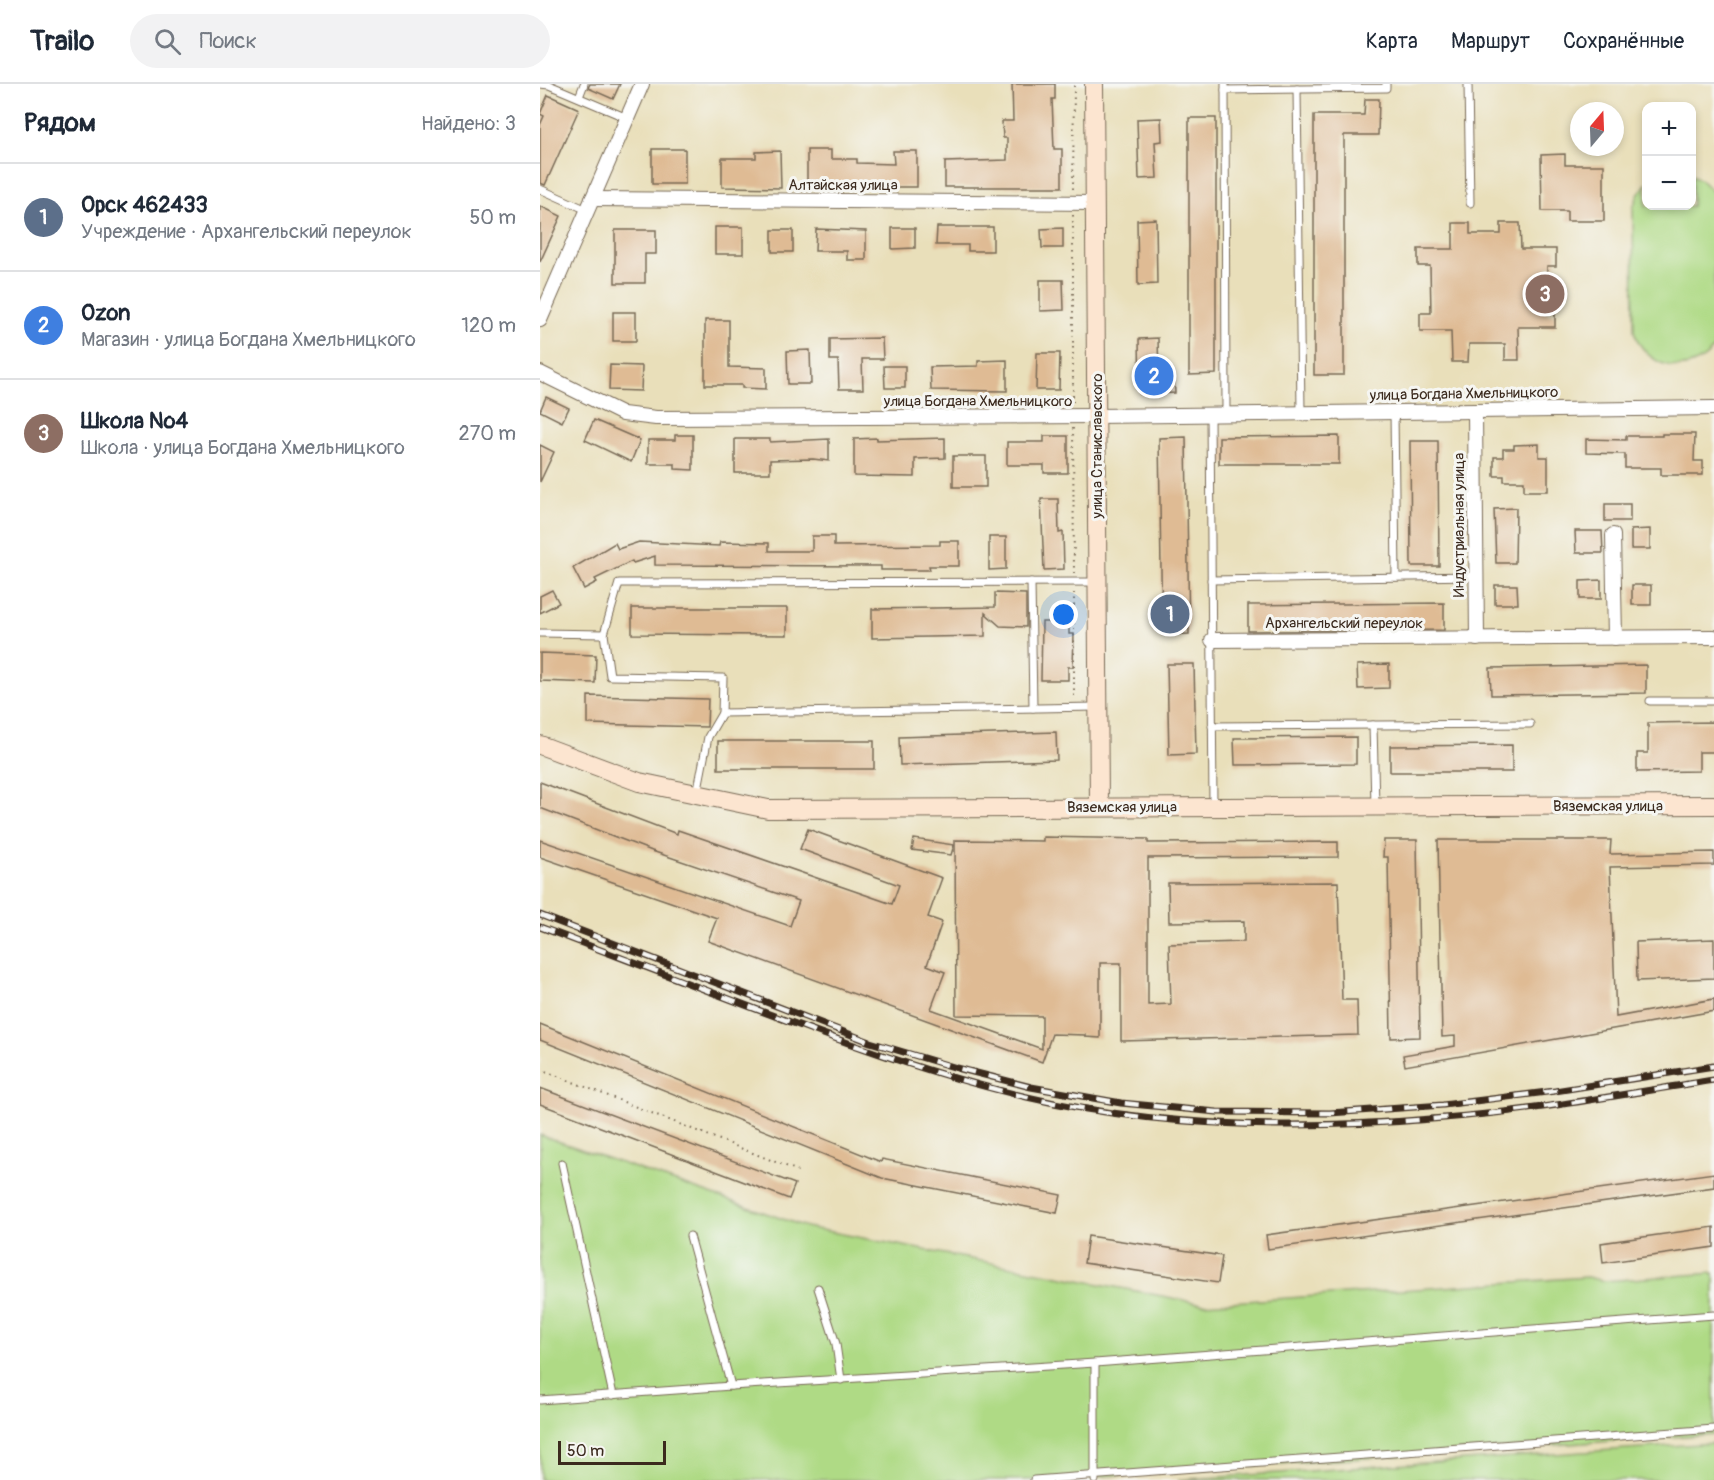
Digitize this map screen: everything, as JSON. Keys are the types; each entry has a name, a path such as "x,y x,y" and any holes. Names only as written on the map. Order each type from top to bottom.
{"main road":[{"name":"улица Станиславского","path":"1094,84 1099,807"},
{"name":"Вяземская улица","path":"540,745 639,782 768,809 1714,805"}],"street":[{"path":"540,320 642,84"},
{"name":"Алтайская улица","path":"589,205 1094,203"},
{"name":"улица Богдана Хмельницкого","path":"540,373 623,414 656,418 1073,417 1210,413 1714,408"},
{"name":"Индустриальная улица","path":"1474,411 1477,639"},
{"path":"1613,535 1615,638"},
{"name":"Архангельский переулок","path":"1212,640 1714,637"}],"lane":[{"path":"540,84 549,85 627,118"},
{"path":"579,97 584,84"},
{"path":"1226,413 1225,87 1386,88 1386,84"},
{"path":"1468,84 1470,203"},
{"path":"1297,89 1301,412"},
{"path":"540,189 589,205"},
{"path":"1394,412 1396,577"},
{"path":"1210,413 1213,807"},
{"path":"1211,580 1476,576"},
{"path":"1031,582 1033,708"},
{"path":"697,794 708,737 722,713 723,678 610,676 604,634 619,583 1098,582"},
{"path":"540,633 604,634"},
{"path":"1650,701 1714,701"},
{"path":"722,713 1098,707"},
{"path":"1212,726 1530,724"},
{"path":"1373,725 1376,806"},
{"path":"562,1163 613,1395"},
{"path":"690,1236 731,1386"},
{"path":"818,1288 836,1344 841,1380"},
{"path":"540,1400 1095,1363 1714,1315"},
{"path":"1095,1363 1095,1477"},
{"path":"1034,1480 1714,1428"}],"path":[{"path":"1074,84 1074,708"},
{"path":"540,1069 801,1172"}],"green space":[{"path":"1696,177 1714,193 1714,348 1704,358 1692,364 1668,365 1657,361 1647,354 1634,331 1633,208 1642,190 1642,210 1696,210"},
{"path":"540,1135 806,1227 1203,1304 1587,1277 1604,1281 1714,1273 1714,1434 1048,1480 540,1480"},
{"path":"1714,1443 1714,1480 1178,1480"}],"building":[{"path":"590,84 620,84 613,99 588,88"},
{"path":"1012,84 1055,84 1055,99 1052,99 1054,149 1062,149 1062,187 945,187 945,162 1007,160 1007,138 1003,138 1002,121 1013,121"},
{"path":"548,95 579,109 545,185 540,183 540,125 544,116 540,114"},
{"path":"1365,99 1379,99 1378,135 1344,135 1344,375 1314,375 1314,115 1364,115"},
{"path":"1161,118 1162,141 1155,142 1157,178 1139,179 1137,119"},
{"path":"1189,118 1216,118 1216,374 1189,375"},
{"path":"652,149 685,149 685,184 652,184"},
{"path":"807,150 831,150 831,159 857,159 857,163 894,164 893,151 917,151 917,187 807,187"},
{"path":"780,151 781,188 722,187 722,158 756,158 756,152"},
{"path":"1565,154 1565,165 1604,165 1604,221 1567,221 1567,211 1542,211 1541,155"},
{"path":"540,206 561,216 540,262"},
{"path":"1156,219 1157,284 1138,285 1137,220"},
{"path":"1453,223 1470,223 1470,234 1501,234 1501,223 1520,223 1521,249 1556,249 1556,266 1547,266 1547,314 1555,314 1555,327 1518,327 1519,360 1505,360 1505,344 1469,344 1468,362 1452,362 1451,331 1420,331 1420,313 1431,313 1430,266 1418,266 1418,249 1453,249"},
{"path":"715,227 743,227 743,254 715,254"},
{"path":"937,227 993,227 993,251 968,251 968,245 936,245"},
{"path":"892,228 915,228 915,248 892,249"},
{"path":"1063,228 1063,248 1042,248 1041,229"},
{"path":"816,229 866,231 866,260 847,260 847,251 815,251"},
{"path":"615,230 656,230 656,254 645,254 645,283 615,283"},
{"path":"772,230 793,230 793,252 772,252"},
{"path":"1040,280 1063,280 1064,310 1040,311"},
{"path":"613,312 636,312 636,341 613,341"},
{"path":"705,320 729,320 729,367 766,368 766,389 742,388 742,385 705,385"},
{"path":"882,338 883,359 862,359 863,389 839,389 838,360 830,360 830,339"},
{"path":"1158,338 1159,379 1174,378 1175,393 1140,394 1139,339"},
{"path":"810,350 811,384 788,384 787,351"},
{"path":"1037,353 1060,353 1059,390 1036,390"},
{"path":"1007,360 1007,391 931,390 930,367 978,366 978,361"},
{"path":"610,365 642,366 641,391 609,390"},
{"path":"884,366 905,366 905,388 885,388"},
{"path":"546,397 569,408 562,422 540,411"},
{"path":"594,420 640,440 631,462 585,440"},
{"path":"1662,434 1695,434 1694,461 1703,461 1703,475 1661,475 1661,468 1625,468 1625,454 1586,453 1586,439 1626,440 1626,436 1662,436"},
{"path":"675,435 693,435 693,470 675,469 675,464 648,464 648,440 675,440"},
{"path":"1044,436 1068,436 1068,473 1044,473 1044,465 1007,465 1007,442 1044,442"},
{"path":"1339,436 1339,464 1219,464 1219,437"},
{"path":"1186,437 1189,634 1162,635 1159,438"},
{"path":"877,438 877,440 945,438 945,458 915,459 915,477 854,476 854,439"},
{"path":"735,439 770,439 770,442 829,439 829,461 770,460 770,473 735,473"},
{"path":"1410,441 1438,441 1439,566 1411,566"},
{"path":"1539,444 1539,457 1548,457 1548,491 1524,491 1524,481 1504,481 1504,476 1494,476 1494,457 1503,457 1503,449 1514,449 1514,445"},
{"path":"540,445 554,452 540,482"},
{"path":"953,456 986,456 986,487 953,487"},
{"path":"1041,499 1058,499 1059,533 1063,532 1064,569 1044,570"},
{"path":"1605,504 1630,504 1630,521 1605,521"},
{"path":"1516,508 1515,563 1496,563 1494,509"},
{"path":"1650,529 1650,549 1631,549 1631,530"},
{"path":"1575,531 1602,531 1603,553 1576,553"},
{"path":"812,536 834,536 834,546 940,545 940,541 959,541 959,566 929,566 930,570 881,570 881,566 655,565 655,556 633,563 632,561 595,579 597,582 584,589 573,568 615,543 618,549 639,542 719,546 720,542 769,543 769,551 812,551"},
{"path":"989,537 1006,537 1006,569 989,570"},
{"path":"1601,580 1601,599 1580,599 1580,581"},
{"path":"1495,585 1517,585 1518,604 1495,604"},
{"path":"1632,585 1651,585 1651,605 1632,605"},
{"path":"552,590 559,603 540,613 540,596"},
{"path":"995,593 1026,594 1026,627 1000,626 985,613 985,636 872,638 872,609 995,607"},
{"path":"1444,603 1444,630 1248,631 1248,605"},
{"path":"632,608 787,608 787,635 632,634"},
{"path":"1042,622 1069,622 1069,634 1074,634 1073,667 1068,667 1068,680 1041,680"},
{"path":"540,653 596,655 595,683 540,681"},
{"path":"1167,664 1194,664 1196,754 1169,755"},
{"path":"1389,664 1389,688 1358,689 1357,665"},
{"path":"1646,665 1646,693 1491,695 1490,668"},
{"path":"588,696 708,699 707,727 588,724"},
{"path":"1714,722 1714,752 1699,752 1699,771 1637,772 1637,753 1648,753 1648,723"},
{"path":"1056,732 1057,760 900,765 899,737"},
{"path":"1356,737 1356,764 1235,765 1234,738"},
{"path":"718,741 874,741 874,769 718,769"},
{"path":"1512,745 1512,772 1390,772 1390,746"},
{"path":"540,782 677,834 678,830 892,904 899,885 800,849 808,829 942,878 928,917 942,922 927,965 945,972 931,1009 1042,1049 1042,1016 956,1015 955,840 1043,841 1043,837 1148,839 1148,843 1338,842 1338,857 1148,858 1148,1005 1171,1004 1169,944 1244,942 1244,921 1169,922 1168,883 1338,882 1342,1000 1357,1000 1358,1035 1121,1041 1121,963 1100,963 1100,1038 1052,1034 1042,1062 708,941 717,918 540,857 540,840 790,926 799,901 652,851 540,808"},
{"path":"914,839 954,845 951,855 912,850"},
{"path":"1384,840 1417,840 1420,1037 1391,1038 1388,857 1383,857"},
{"path":"1438,840 1611,840 1610,854 1714,852 1714,865 1610,867 1616,1017 1714,999 1714,1011 1405,1066 1403,1055 1455,1046 1455,1036 1442,1037"},
{"path":"1714,939 1714,978 1637,981 1636,942"},
{"path":"540,1024 881,1162 882,1159 1061,1195 1057,1213 882,1178 540,1040"},
{"path":"540,1088 795,1184 789,1199 540,1104"},
{"path":"1714,1173 1714,1187 1268,1249 1266,1235"},
{"path":"1714,1227 1714,1247 1603,1263 1601,1243"},
{"path":"1088,1236 1222,1256 1218,1283 1084,1263"}],"railway":[{"path":"540,915 870,1042 1031,1087 1121,1103 1217,1112 1330,1113 1443,1105 1555,1091 1714,1066"},
{"path":"540,927 794,1023 926,1069 1027,1097 1078,1108 1130,1115 1234,1124 1392,1122 1512,1111 1714,1080"}],"place":[{"name":"Школа №4","path":"1545,294"},
{"name":"Ozon","path":"1154,376"},
{"name":"Орск 462433","path":"1170,614"}]}
